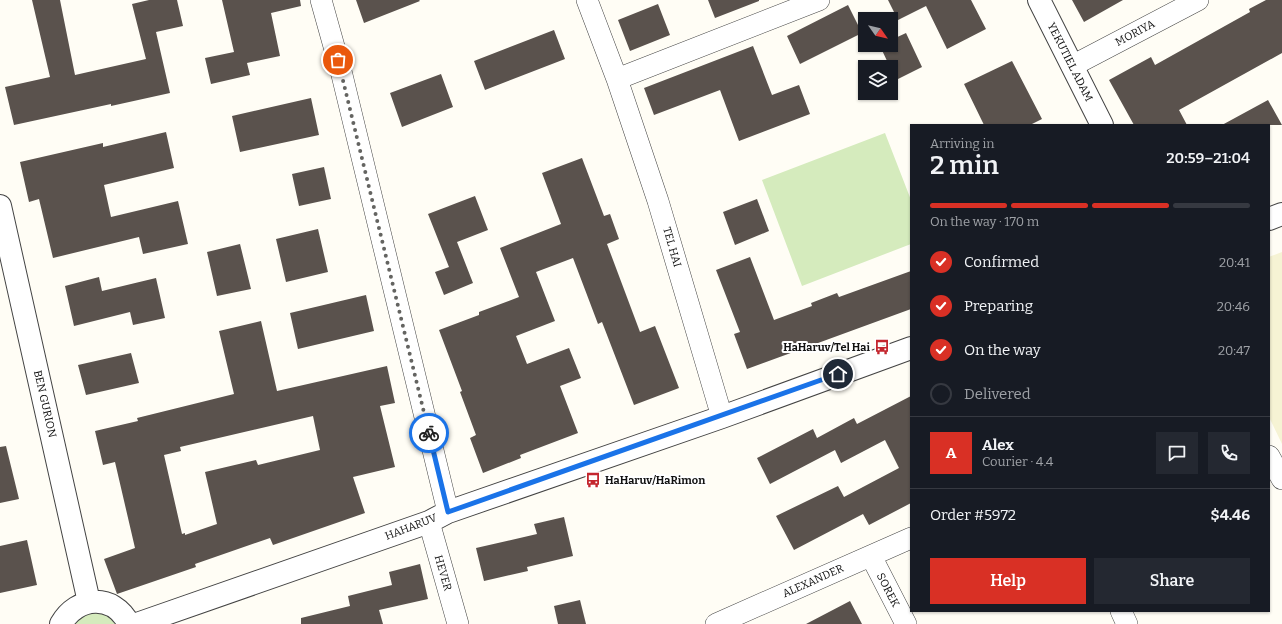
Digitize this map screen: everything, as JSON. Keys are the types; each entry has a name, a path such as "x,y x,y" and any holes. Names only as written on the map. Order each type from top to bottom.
{"street":[{"path":"322,0 342,75 448,512"},
{"name":"TEL HAI","path":"587,0 617,80 658,201 722,417"},
{"path":"617,80 819,0"},
{"name":"YEKUTIEL ADAM","path":"1039,0 1101,124"},
{"name":"MORIYA","path":"1072,66 1198,0"},
{"name":"BEN GURION","path":"0,206 89,602"},
{"path":"1270,219 1282,214"},
{"name":"HAHARUV","path":"137,624 429,522 448,512 722,417 910,348"},
{"path":"1270,458 1282,479"},
{"path":"1270,491 1282,485"},
{"name":"HEVER","path":"429,522 458,624"},
{"name":"ALEXANDER","path":"716,624 910,538"},
{"name":"SOREK","path":"871,556 906,624"},
{"path":"61,624 66,615 77,606 89,602 100,602 109,605 118,610 129,624"},
{"path":"1121,612 1127,624"}],"shaded area":[{"path":"1282,252 1282,444 1270,419 1270,257"}],"green space":[{"path":"885,133 910,197 910,244 802,286 762,180"},
{"path":"94,612 106,614 118,624 73,624 80,616"}],"building":[{"path":"32,0 60,0 75,75 146,59 132,4 149,0 177,0 183,26 156,32 170,93 14,125 5,87 50,77"},
{"path":"222,0 300,0 301,6 271,13 280,56 247,63 250,75 211,84 205,58 234,52"},
{"path":"356,0 419,0 420,1 364,23"},
{"path":"708,0 759,0 759,1 715,18"},
{"path":"888,0 971,0 986,29 947,49 926,6 898,20 898,12 894,12"},
{"path":"1072,0 1123,0 1084,22"},
{"path":"1266,0 1282,0 1282,53 1179,110 1186,124 1133,124 1109,80 1151,57 1155,65 1250,12 1249,9"},
{"path":"658,4 670,35 630,51 618,20"},
{"path":"848,5 858,25 858,35 800,64 787,36"},
{"path":"554,30 565,59 485,90 474,61"},
{"path":"906,33 922,67 898,79 898,60 887,60 883,52 898,52 898,37"},
{"path":"753,46 772,95 799,85 810,114 739,141 720,90 654,115 644,88"},
{"path":"1012,61 1042,119 1032,124 984,124 964,84"},
{"path":"441,74 453,107 402,127 390,93"},
{"path":"311,98 319,135 240,152 232,116"},
{"path":"1268,100 1282,125 1270,124 1224,124"},
{"path":"166,132 174,168 104,185 111,217 178,201 188,244 143,254 139,237 53,258 39,199 29,202 20,162 103,143 103,147"},
{"path":"582,158 604,216 610,214 619,239 607,244 640,332 655,326 679,388 634,405 602,322 598,324 573,258 536,272 555,321 516,336 527,364 569,348 581,378 560,386 578,433 520,455 521,458 483,473 470,438 476,435 460,392 462,391 439,330 479,315 479,312 519,297 500,248 561,224 542,173"},
{"path":"324,167 331,199 299,206 292,174"},
{"path":"475,196 488,230 457,242 473,283 444,295 435,272 449,267 428,214"},
{"path":"757,199 769,231 735,245 723,212"},
{"path":"318,229 328,272 286,282 276,239"},
{"path":"240,244 251,289 217,296 207,252"},
{"path":"750,257 774,320 812,306 811,303 837,293 839,297 910,271 910,309 747,369 734,334 740,332 716,270"},
{"path":"99,277 102,291 156,278 165,318 133,325 130,312 74,326 65,286"},
{"path":"366,295 374,331 298,349 290,313"},
{"path":"261,321 277,391 387,366 395,403 380,406 395,467 353,477 365,513 273,545 270,538 195,564 196,567 117,594 104,559 135,548 115,462 103,465 95,431 138,421 137,418 234,394 219,331","holes":["313,416 320,450 258,465 256,460 205,472 217,524 185,535 185,533 182,534 164,455 181,451 180,447"]},
{"path":"131,353 139,383 86,395 78,365"},
{"path":"910,397 910,504 869,525 863,514 794,550 776,516 838,486 844,497 899,468 885,440 841,463 835,450 770,484 757,458 813,429 817,438 854,418 857,424"},
{"path":"6,446 19,499 0,503 0,447"},
{"path":"564,517 573,556 527,567 528,571 484,581 476,548 537,534 534,524"},
{"path":"27,540 37,585 0,593 0,546"},
{"path":"420,564 428,599 379,610 383,624 301,624 301,618 350,606 348,596 392,585 389,572"},
{"path":"580,600 586,624 558,624 554,606"},
{"path":"850,601 862,624 806,624"}],"way so far":[{"path":"338,60 429,433"}],"place":[{"name":"HaHaruv/Tel Hai","path":"882,347"},
{"name":"HaHaruv/HaRimon","path":"593,480"}],"route":[{"path":"429,433 448,512 722,417 838,374"}]}
